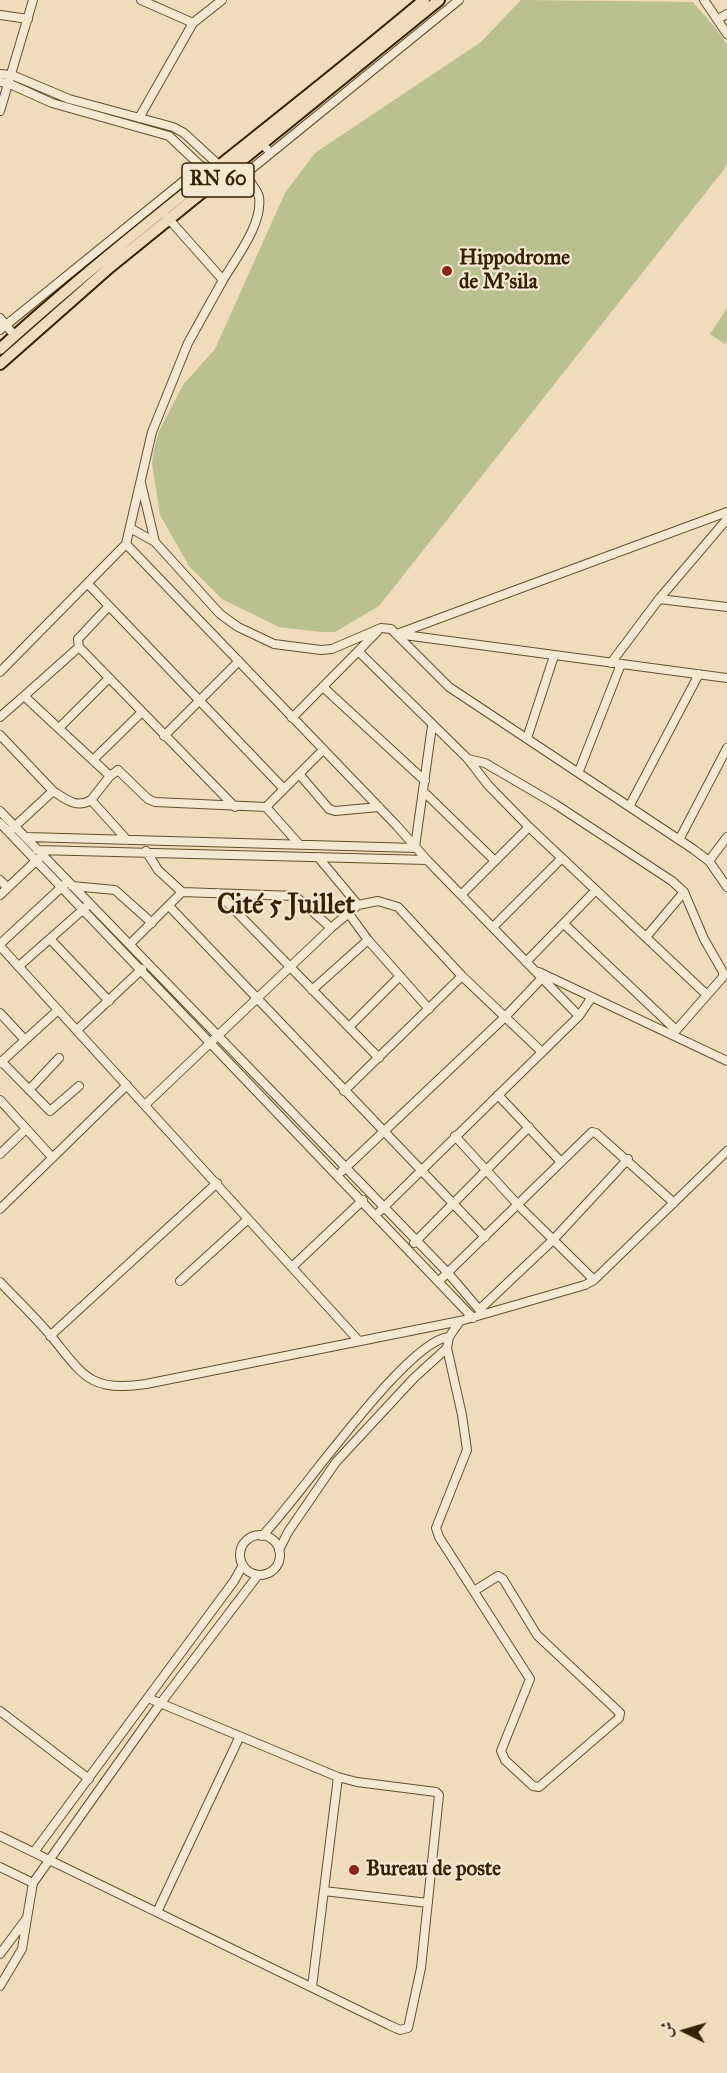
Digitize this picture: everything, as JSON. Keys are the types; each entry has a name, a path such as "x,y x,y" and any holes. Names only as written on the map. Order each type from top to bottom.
{"main road":[{"name":"RN 60","path":"223,170 424,0"},
{"name":"RN 60","path":"0,364 209,174 223,170 267,149 439,0"},
{"name":"RN 60","path":"0,349 165,215"}],"street":[{"path":"0,111 10,84 33,0"},
{"path":"141,0 193,23"},
{"path":"139,117 193,23 222,0"},
{"path":"0,672 89,585 126,544 152,432 169,384 242,248 257,212 259,196 248,179 248,172 267,149 459,0"},
{"path":"704,0 727,34"},
{"path":"718,19 727,14"},
{"path":"0,15 28,19"},
{"path":"0,74 12,75 69,99 139,117 183,133 223,170"},
{"path":"0,82 10,84 52,103 169,136 209,174 3,327"},
{"path":"165,215 223,280"},
{"path":"0,318 3,327 15,336"},
{"path":"140,481 155,542"},
{"path":"397,634 727,512"},
{"path":"611,663 659,599 727,519"},
{"path":"130,528 155,542 219,614 238,627 274,644 296,648 332,649 381,627 397,634 727,678"},
{"path":"126,544 579,1016"},
{"path":"89,585 284,789"},
{"path":"659,599 727,608"},
{"path":"109,606 78,639 79,647 235,807"},
{"path":"292,718 381,627"},
{"path":"397,634 449,687 630,805 709,861 727,887"},
{"path":"0,717 79,647"},
{"path":"358,651 468,759 488,785 561,859 707,995"},
{"path":"527,738 554,656"},
{"path":"165,736 239,661"},
{"path":"579,771 621,664"},
{"path":"630,805 699,674"},
{"path":"60,727 108,679"},
{"path":"323,687 425,781"},
{"path":"24,696 60,727 110,776"},
{"path":"94,759 141,713"},
{"path":"416,848 432,726"},
{"path":"0,735 53,791 68,802 82,804 91,800 110,776 118,770 148,799 155,802 266,807 323,750"},
{"path":"679,840 726,752"},
{"path":"468,759 485,763 555,804 672,880 684,892 704,939 723,972 723,977 674,1032"},
{"path":"300,775 329,809 335,811 379,807"},
{"path":"12,829 53,791"},
{"path":"423,791 495,861"},
{"path":"91,800 127,840"},
{"path":"266,807 298,843"},
{"path":"0,811 12,829 67,885 90,903 131,943 217,1037 448,1273 482,1311"},
{"path":"0,823 27,837 416,848"},
{"path":"462,894 529,827"},
{"path":"27,837 38,855"},
{"path":"709,861 727,837"},
{"path":"138,841 142,851 158,870 182,892 296,897 332,928"},
{"path":"311,844 314,857 357,904"},
{"path":"0,896 38,855 142,851 427,860"},
{"path":"493,927 561,859"},
{"path":"0,880 7,887"},
{"path":"67,885 82,910 363,1200 473,1318"},
{"path":"152,923 115,890 67,885 0,945 358,1340"},
{"path":"526,962 595,891"},
{"path":"131,943 182,892"},
{"path":"646,937 684,892"},
{"path":"218,893 379,1058"},
{"path":"146,1104 357,904 378,900 398,907 462,976 542,1052"},
{"path":"19,966 90,903"},
{"path":"169,906 485,1237"},
{"path":"349,914 368,940 429,1009"},
{"path":"564,924 674,1032"},
{"path":"51,940 108,1001"},
{"path":"312,990 368,940"},
{"path":"77,1030 149,963"},
{"path":"535,970 674,1032 727,1061"},
{"path":"348,1027 400,976"},
{"path":"344,1091 462,976"},
{"path":"338,1175 504,1018 542,978"},
{"path":"376,1214 579,1016 592,997"},
{"path":"58,1011 1,1062 50,1112 79,1086"},
{"path":"0,1013 25,1040"},
{"path":"29,1090 59,1058"},
{"path":"0,1209 51,1156 127,1085"},
{"path":"498,1095 561,1162"},
{"path":"0,1100 51,1156"},
{"path":"280,1115 287,1109"},
{"path":"409,1248 529,1127"},
{"path":"0,1154 26,1129"},
{"path":"439,1281 594,1132 628,1159 674,1203"},
{"path":"455,1136 519,1206 594,1280"},
{"path":"482,1311 585,1286 594,1280 727,1150"},
{"path":"0,1282 85,1377 109,1386 128,1387 473,1318 554,1240 628,1159"},
{"path":"50,1336 217,1183"},
{"path":"293,1266 363,1200"},
{"path":"180,1281 248,1220"},
{"path":"460,1321 449,1337 447,1348 467,1450 436,1528 439,1537 531,1679 501,1750 504,1760 533,1786 539,1787 619,1718 620,1713 537,1635 503,1579 498,1576 474,1591"},
{"path":"262,1536 326,1455 380,1393 422,1352 440,1338 449,1337"},
{"path":"279,1550 271,1539 262,1536 253,1537 245,1542 241,1551 243,1565 249,1572 258,1575 267,1574 275,1568 279,1560 279,1550 288,1532 336,1462 401,1391 447,1348"},
{"path":"34,1852 243,1565"},
{"path":"0,1986 22,1949 33,1883 48,1859 160,1704 258,1575"},
{"path":"0,1836 389,2025 400,2030 408,2028 412,2022 421,1968 438,1801 436,1792 357,1782 338,1777 239,1738 148,1698"},
{"path":"0,1711 89,1779"},
{"path":"157,1912 239,1738"},
{"path":"312,1987 338,1777"},
{"path":"0,1867 33,1883"},
{"path":"324,1891 428,1903"},
{"path":"0,1954 27,1918"}],"green space":[{"name":"Hippodrome de M'sila","path":"521,0 693,2 727,45 727,164 379,606 335,632 279,627 222,599 189,566 160,515 152,463 159,431 183,385 215,349 285,193 315,153 481,42"},
{"path":"727,308 727,341 725,344 710,334"}],"place":[{"name":"Hippodrome de M'sila","path":"447,271"},
{"name":"Bureau de poste","path":"354,1870"}],"district":[{"name":"Cité 5 Juillet","path":"286,906"}]}
